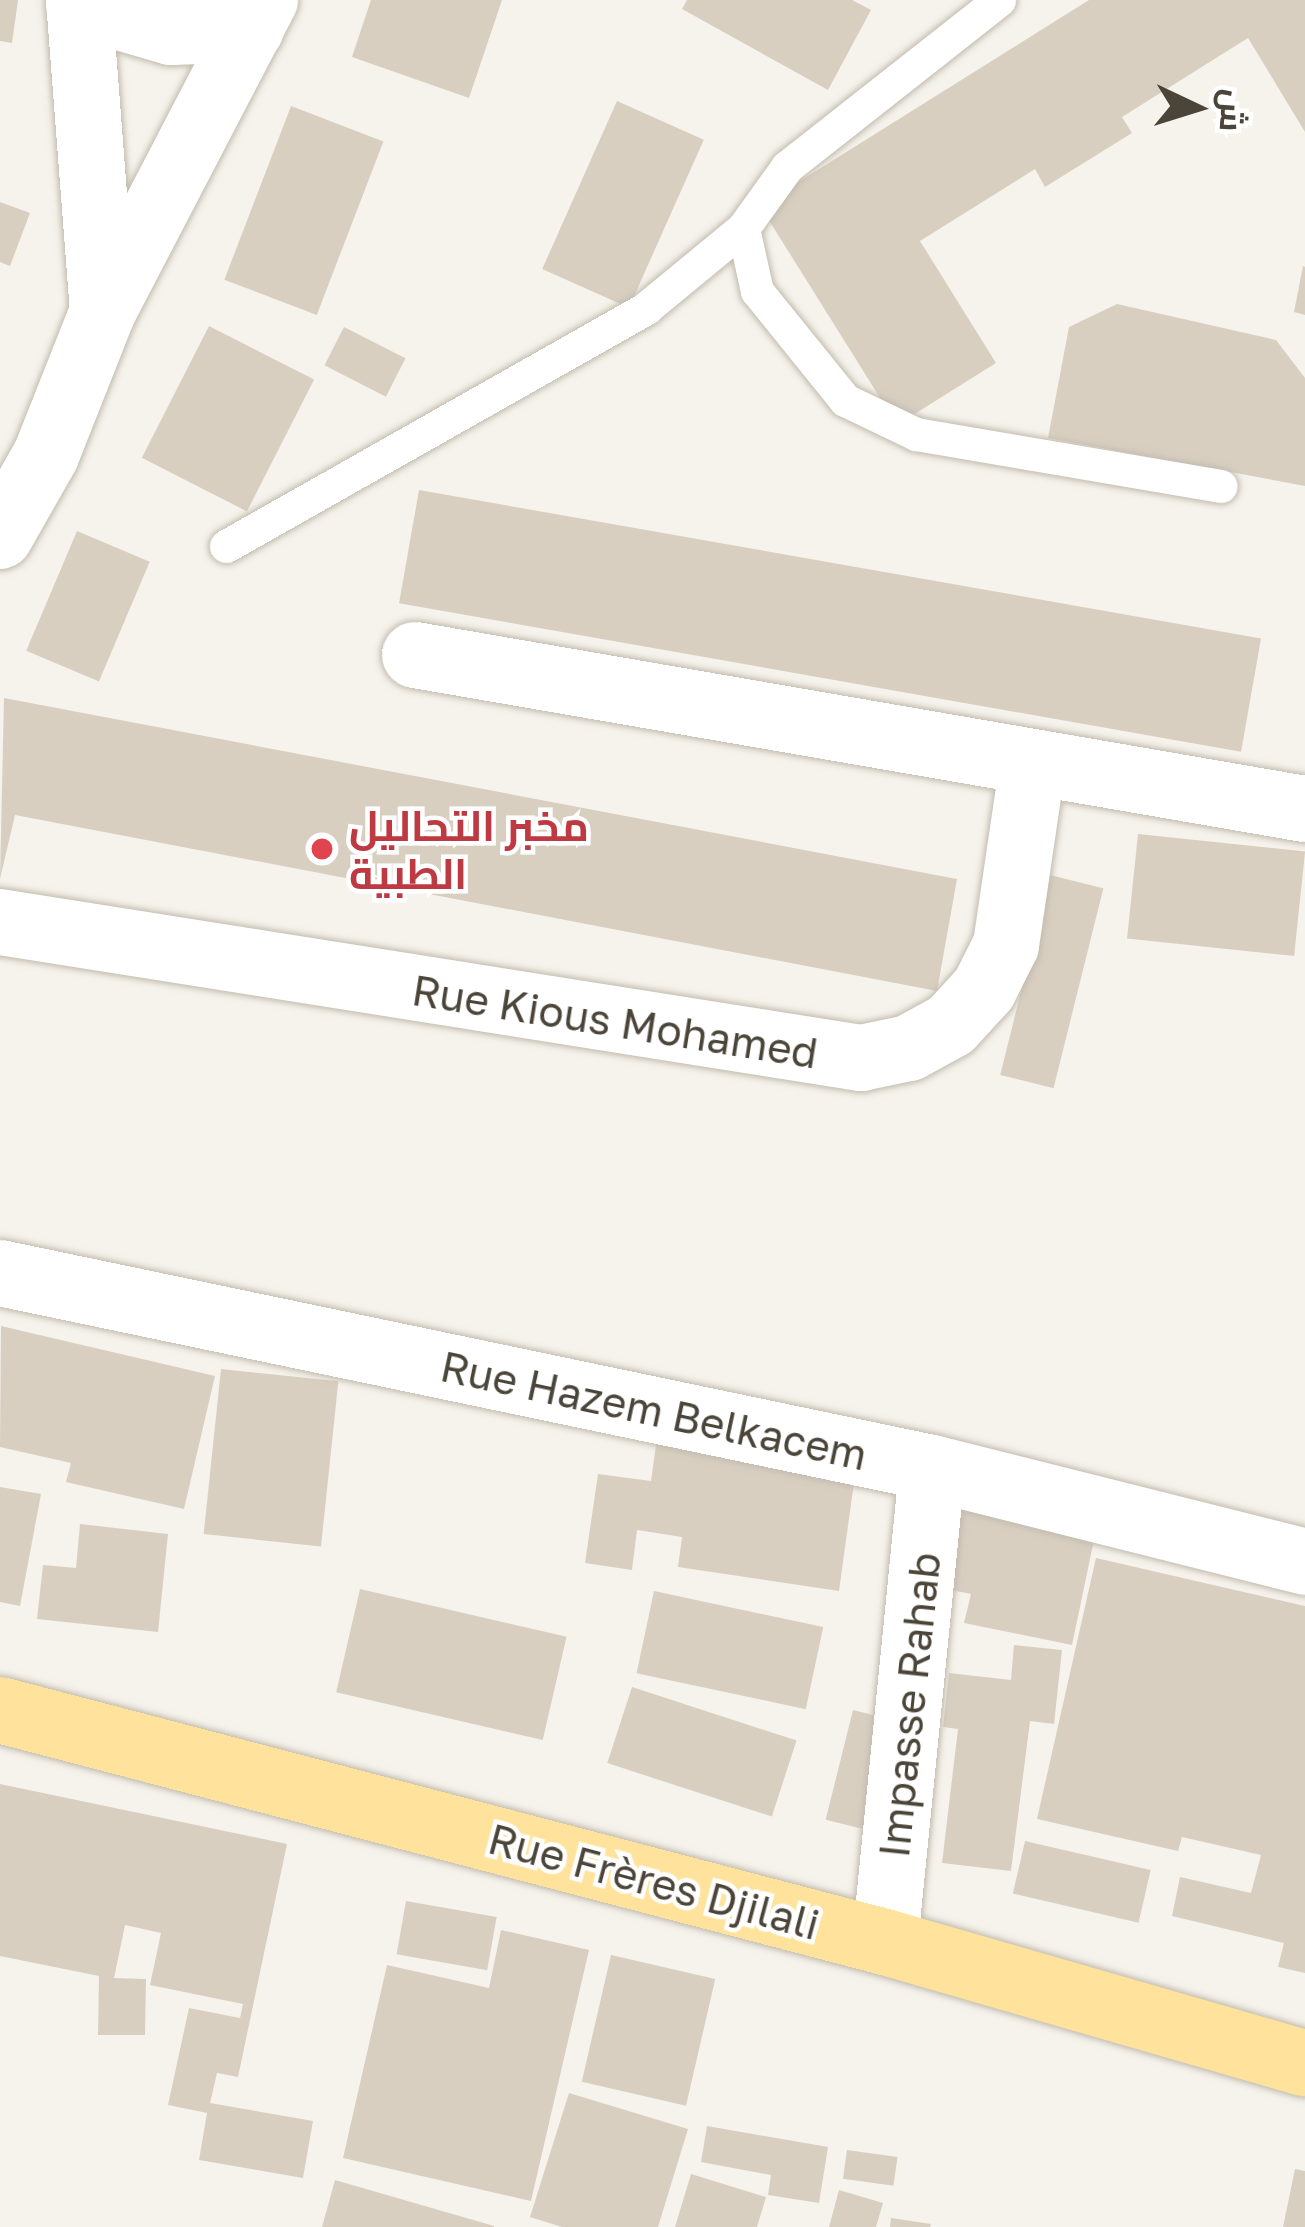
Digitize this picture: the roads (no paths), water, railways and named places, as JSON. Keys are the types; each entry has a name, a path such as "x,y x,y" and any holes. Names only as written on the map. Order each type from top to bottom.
{"main road":[{"name":"Rue Frères Djilali","path":"0,1710 885,1942 1305,2063"}],"street":[{"path":"103,311 79,3 171,32 258,15"},
{"path":"0,536 23,445 103,311 258,15"},
{"path":"415,655 1032,767 1305,809"},
{"name":"Rue Kious Mohamed","path":"0,922 861,1058 909,1048 951,1025 984,989 1006,946 1032,767"},
{"name":"Rue Hazem Belkacem","path":"0,1273 932,1468 1305,1562"},
{"name":"Impasse Rahab","path":"885,1942 932,1468"}],"lane":[{"path":"226,546 646,308 743,228 788,166 999,0"},
{"path":"743,228 757,290 845,400 916,434 1221,486"}],"place":[{"name":"مخبر التحاليل الطبية","path":"322,849"}]}
